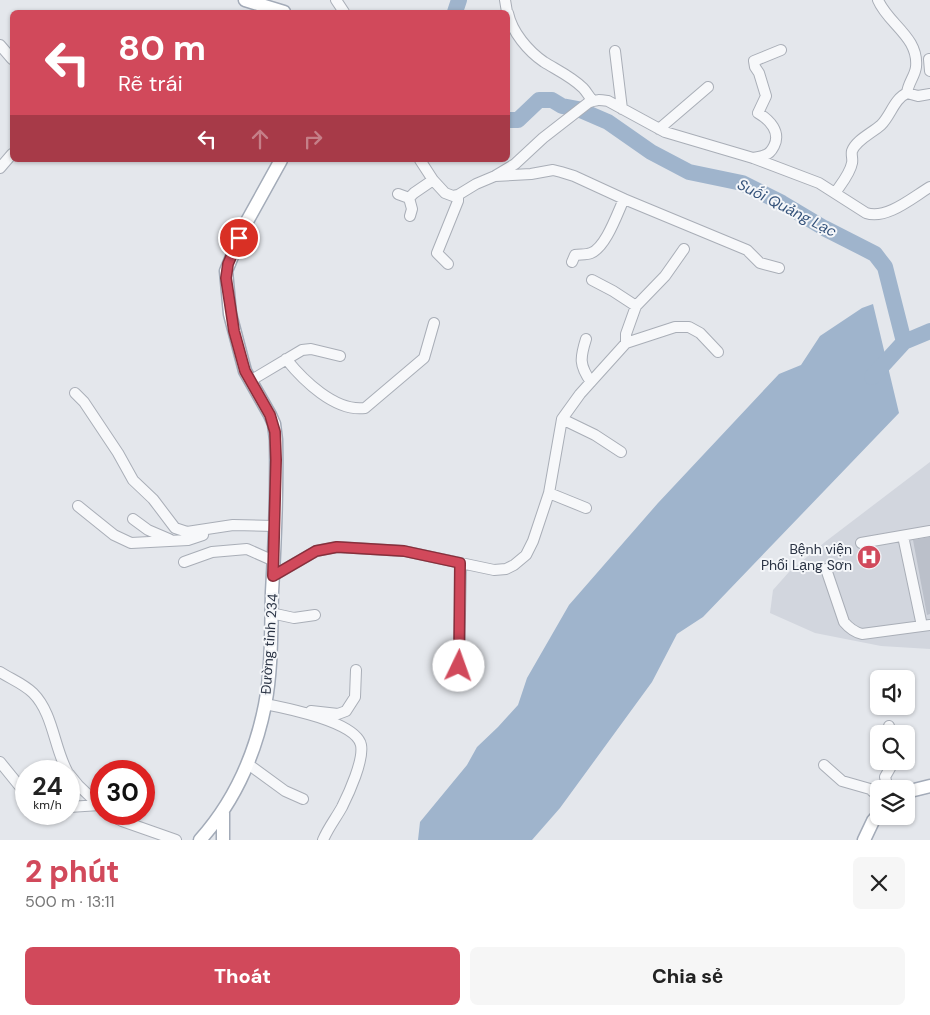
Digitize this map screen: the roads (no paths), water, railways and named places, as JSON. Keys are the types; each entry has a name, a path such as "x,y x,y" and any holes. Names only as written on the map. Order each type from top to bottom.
{"main road":[{"path":"245,0 268,3 280,10"},
{"name":"Đường tỉnh 234","path":"223,813 248,764 265,704 274,561 276,460 275,432 268,409 245,371 234,331 230,314 226,271 245,225 279,162"},
{"path":"915,790 930,786"},
{"path":"200,840 223,813"},
{"path":"223,813 223,840"},
{"path":"864,840 872,825"}],"street":[{"path":"878,0 887,14 906,35 913,48 916,66 907,93"},
{"path":"510,24 532,51 543,61 583,88 590,102"},
{"path":"0,45 10,57"},
{"path":"753,158 770,152 776,138 773,125 758,113 766,96 754,61 782,50"},
{"path":"614,51 622,109"},
{"path":"929,59 930,71"},
{"path":"659,129 708,87"},
{"path":"835,193 848,174 852,163 852,151 889,115 899,98 907,93 918,96 930,94"},
{"path":"421,162 432,180 445,193 453,196 458,195 515,164 543,138 590,102 608,102 665,132 753,158 819,183 874,215 887,213 930,187"},
{"path":"0,168 10,156"},
{"path":"495,176 531,174 552,170 574,176 747,250 760,264 779,268"},
{"path":"409,198 432,180"},
{"path":"398,194 409,198"},
{"path":"448,264 437,253 458,201 458,195"},
{"path":"409,198 412,209 410,216"},
{"path":"572,262 575,255 593,253 599,248 605,240 624,199"},
{"path":"626,343 626,334 636,306 665,276 684,249"},
{"path":"592,280 614,291 636,306"},
{"path":"286,359 309,385 327,397 353,408 365,408 424,358 434,323"},
{"path":"273,576 316,551 337,547 404,551 494,570 506,569 526,556 533,541 549,493 562,419 580,394 626,343 675,327 689,327 700,333 718,352"},
{"path":"586,339 581,361 584,372 591,382"},
{"path":"250,381 302,350 307,349 340,356"},
{"path":"75,393 84,402 118,453 132,480 153,500 175,528 188,532 233,525 274,526"},
{"path":"562,419 595,435 621,452"},
{"path":"549,493 586,508"},
{"path":"78,506 99,524 125,541 137,544 188,540 218,528"},
{"path":"134,519 148,530 175,541"},
{"path":"862,543 930,531"},
{"path":"826,569 844,622 856,632 862,634 926,625 903,536"},
{"path":"184,562 212,552 247,549 274,561"},
{"path":"459,666 460,563"},
{"path":"271,613 294,618 316,615"},
{"path":"265,704 295,710 338,714 346,711 355,696 356,670"},
{"path":"0,672 23,685 34,694 41,704 46,712 61,760"},
{"path":"295,710 346,728 356,736 361,744 359,766 342,806 323,840"},
{"path":"0,762 15,780"},
{"path":"248,764 285,791 303,799"},
{"path":"824,765 842,781 870,789"},
{"path":"80,787 90,796"},
{"path":"133,825 176,840"}],"water":[{"path":"873,304 899,413 703,617 677,634 652,682 560,808 532,840 418,840 420,822 467,765 477,747 518,705 527,678 569,605 658,503 779,374 801,365 820,336 862,308"}],"waterway":[{"name":"Suối Quảng Lạc","path":"456,10 459,0"},
{"name":"Suối Quảng Lạc","path":"510,120 518,120 539,100 552,100 562,106 578,109 608,122 651,152 689,172 742,183 875,254 885,267 904,342"},
{"path":"872,377 904,342 930,331"}],"place":[{"name":"Bệnh viện Phổi Lạng Sơn","path":"869,557"}]}
